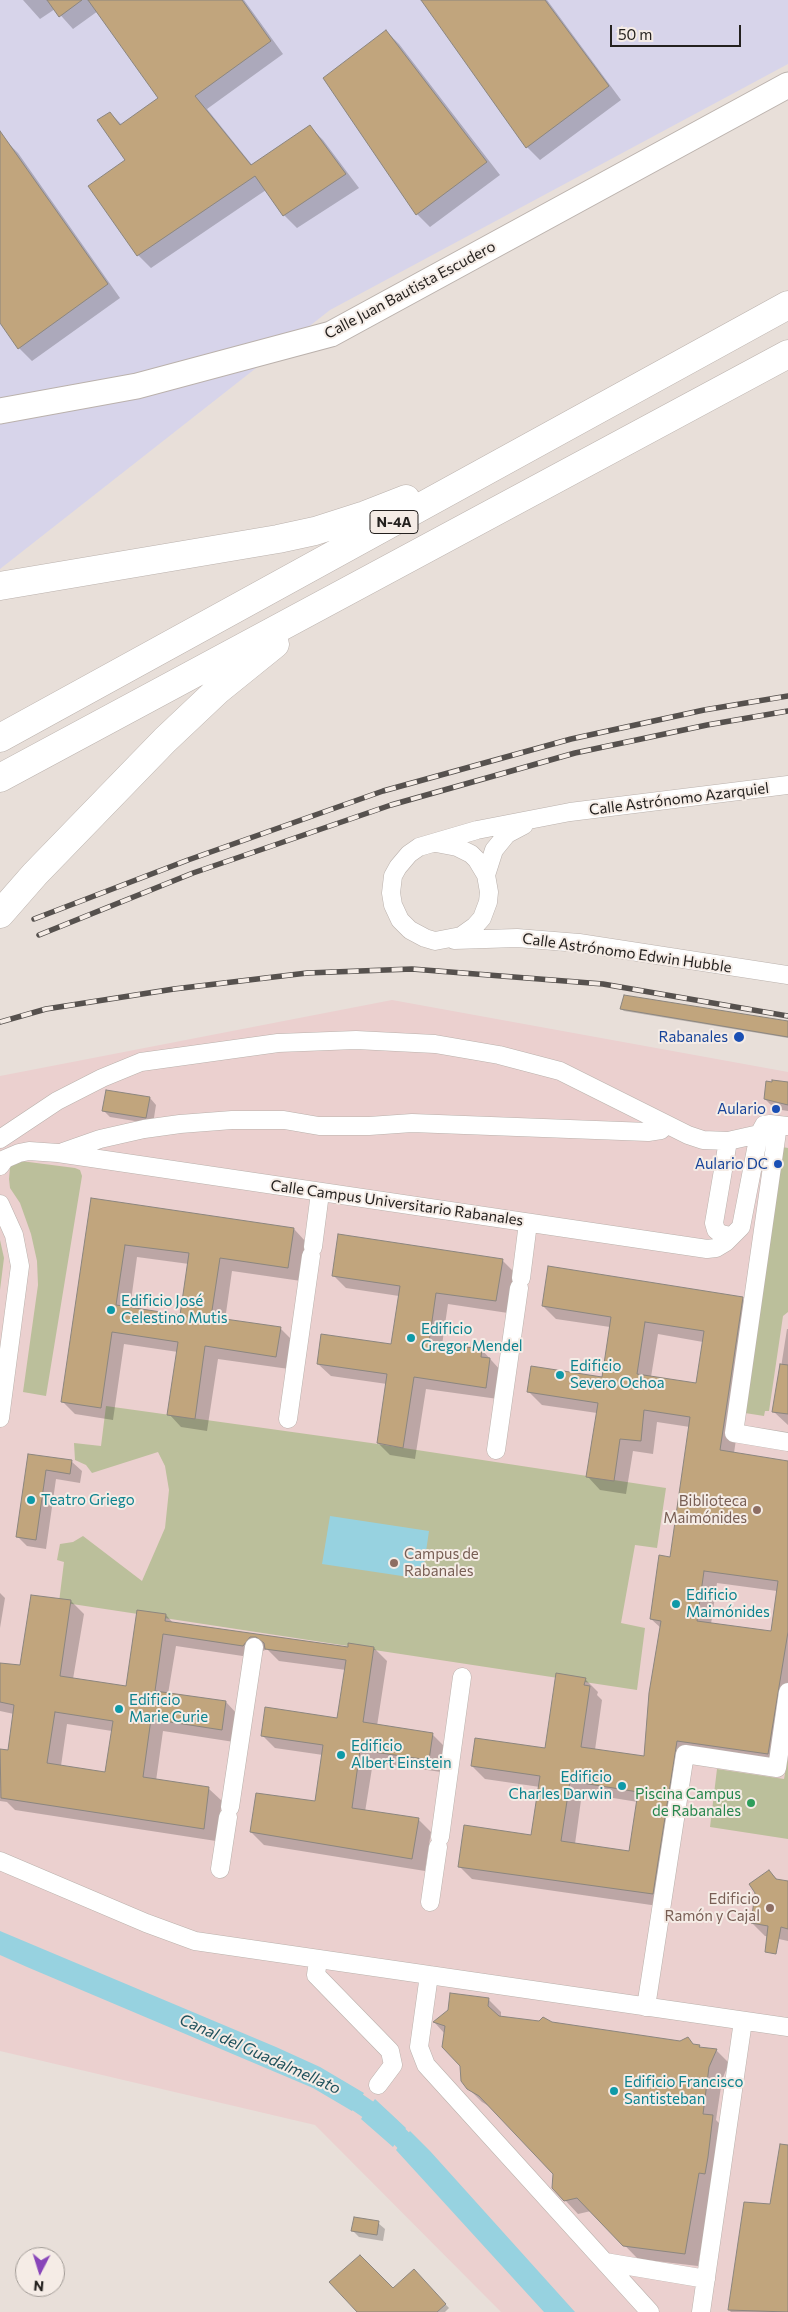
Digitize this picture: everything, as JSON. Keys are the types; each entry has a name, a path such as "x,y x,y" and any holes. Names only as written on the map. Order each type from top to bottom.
{"main road":[{"name":"N-4A","path":"0,738 788,305"},
{"name":"N-4A","path":"0,778 788,354"},
{"path":"0,586 315,531 365,515 407,498 573,422"},
{"path":"0,914 35,874 165,740 218,690 270,648 420,552"}],"street":[{"name":"Calle Juan Bautista Escudero","path":"0,411 137,386 331,334 788,86"},
{"name":"Calle Astrónomo Azarquiel","path":"570,812 788,785"},
{"path":"436,843 457,847 471,854 486,874 489,892 488,902 482,918 475,926 461,936 435,941 410,930 400,920 393,905 391,893 393,876 409,854 419,848 477,830 570,812"},
{"path":"486,874 494,850 507,834 521,826 570,812"},
{"name":"Calle Astrónomo Edwin Hubble","path":"435,941 517,938 579,943 788,976"},
{"path":"0,1139 73,1092 120,1069 141,1062 278,1043 356,1040 435,1044 499,1055 560,1070 662,1122 702,1140 728,1140 759,1134 764,1125 783,1125 734,1434 788,1442"},
{"name":"Calle Campus Universitario Rabanales","path":"26,1124 25,1137 28,1146 51,1153 144,1129 232,1120 284,1120 319,1126 369,1126 412,1123 648,1132 661,1130 664,1127 662,1122"},
{"name":"Calle Campus Universitario Rabanales","path":"0,1166 5,1159 19,1153 51,1153 707,1250 716,1248 741,1227 744,1220 759,1134"},
{"path":"728,1140 714,1223 716,1230 721,1234 731,1236"},
{"path":"288,1419 320,1193"},
{"path":"0,1418 20,1266 14,1235 1,1205"},
{"path":"496,1450 528,1223"},
{"path":"220,1869 254,1647"},
{"path":"430,1902 462,1678"},
{"path":"646,2007 685,1754 777,1768 788,1692"},
{"path":"0,1860 146,1923 195,1941 788,2027"},
{"path":"318,1959 316,1975 390,2051 394,2065 378,2085"},
{"path":"429,1975 419,2047 426,2064 650,2312"},
{"path":"701,2312 743,2021"},
{"path":"605,2262 706,2279"}],"shaded area":[{"path":"0,0 788,0 788,64 330,310 0,569"},
{"name":"Campus de Rabanales","path":"392,1000 788,1072 788,2312 501,2312 315,2125 0,2051 0,1076"}],"green space":[{"path":"782,1147 788,1148 788,1312 783,1316 769,1411 765,1411 764,1416 745,1413"},
{"path":"21,1161 75,1168 80,1170 82,1176 46,1396 23,1392 38,1285 37,1261 31,1234 20,1203 10,1188 10,1167"},
{"path":"0,1240 4,1258 0,1290"},
{"path":"106,1406 371,1443 666,1488 657,1548 635,1545 621,1623 645,1628 637,1690 59,1602 64,1562 57,1560 60,1544 73,1542 83,1536 142,1581 165,1528 169,1490 165,1466 158,1452 92,1473 86,1465 75,1460 74,1443 101,1446"},
{"name":"Piscina Campus de Rabanales","path":"788,1757 788,1839 710,1827 717,1769 784,1779"}],"water":[{"path":"330,1516 429,1531 422,1579 322,1564"},
{"path":"0,1931 276,2047 320,2067 364,2093 352,2111 313,2088 0,1955"},
{"path":"375,2099 406,2128 393,2147 361,2119"},
{"path":"410,2131 575,2312 544,2312 396,2150"}],"building":[{"path":"47,0 82,0 59,17"},
{"path":"88,0 242,0 271,41 195,96 251,165 310,125 346,174 283,216 255,176 137,256 88,186 125,160 97,120 110,112 120,125 158,98"},
{"path":"421,0 545,0 609,86 526,148"},
{"path":"386,30 487,162 416,215 323,78"},
{"path":"0,131 108,284 18,349 0,323"},
{"path":"624,995 788,1021 788,1037 620,1009"},
{"path":"772,1080 788,1082 788,1105 764,1099 766,1081 772,1082"},
{"path":"106,1090 150,1097 146,1118 102,1111"},
{"name":"Edificio José Celestino Mutis","path":"91,1198 294,1228 288,1268 220,1258 211,1317 281,1327 276,1357 205,1346 195,1419 167,1415 178,1342 112,1332 101,1408 61,1402","holes":["125,1245 189,1253 180,1315 116,1305"]},
{"name":"Edificio Gregor Mendel","path":"338,1234 503,1259 496,1301 436,1293 429,1342 482,1349 481,1357 490,1358 486,1388 414,1377 403,1448 377,1443 387,1374 317,1364 321,1334 391,1344 400,1286 332,1276"},
{"path":"548,1266 743,1297 720,1450 788,1461 788,1632 768,1754 677,1741 653,1894 458,1867 464,1825 531,1835 540,1776 471,1766 475,1738 545,1748 556,1673 586,1678 584,1685 590,1686 581,1747 644,1756 649,1693 661,1621 650,1619 659,1555 670,1557 690,1417 644,1410 641,1441 620,1439 614,1481 586,1477 598,1403 527,1392 531,1366 602,1377 611,1317 542,1306","holes":["645,1322 704,1331 696,1383 637,1374","704,1571 778,1581 771,1631 697,1621","570,1781 638,1792 629,1851 561,1841"]},
{"path":"780,1364 788,1365 788,1414 772,1412"},
{"name":"Teatro Griego","path":"28,1454 72,1460 70,1474 46,1470 36,1540 16,1537"},
{"path":"31,1595 71,1600 60,1676 126,1686 137,1610 166,1614 165,1621 348,1647 348,1643 374,1647 363,1722 433,1733 429,1760 360,1750 352,1808 419,1818 412,1859 250,1832 256,1793 315,1801 323,1745 261,1736 265,1707 337,1718 346,1660 265,1649 264,1643 256,1637 250,1637 243,1646 163,1634 155,1691 226,1701 222,1730 151,1719 143,1777 209,1787 204,1829 1,1798 0,1749 8,1750 14,1705 0,1702 0,1663 20,1665","holes":["55,1712 113,1721 105,1772 47,1763"]},
{"name":"Edificio Ramón y Cajal","path":"769,1870 776,1879 788,1881 788,1929 781,1927 776,1954 765,1952 768,1926 751,1923 755,1893 749,1884"},
{"path":"450,1993 489,1998 488,2006 499,2016 539,2021 543,2017 552,2022 680,2041 688,2037 693,2044 700,2045 699,2047 717,2049 709,2067 703,2114 713,2115 708,2157 705,2174 699,2173 685,2254 623,2246 577,2198 564,2201 552,2188 553,2174 479,2096 467,2089 461,2081 460,2066 442,2047 445,2026 433,2022 448,2010"},
{"path":"780,2144 788,2145 788,2312 728,2310 744,2202 770,2204"},
{"path":"354,2217 379,2221 377,2235 351,2231"},
{"path":"360,2255 393,2288 414,2269 446,2304 437,2312 357,2312 329,2282"}],"waterway":[{"name":"Canal del Guadalmellato","path":"338,2089 382,2119 420,2157"}],"railway":[{"path":"34,919 188,860 383,791 571,739 704,710 788,696"},
{"path":"39,935 193,873 391,805 575,753 707,725 788,711"},
{"path":"0,1022 46,1009 174,989 307,973 412,969 603,984 788,1016"}],"place":[{"name":"Rabanales","path":"739,1037"},
{"name":"Aulario","path":"776,1109"},
{"name":"Aulario DC","path":"778,1164"},
{"name":"Edificio José Celestino Mutis","path":"111,1310"},
{"name":"Edificio Gregor Mendel","path":"411,1338"},
{"name":"Edificio Severo Ochoa","path":"560,1375"},
{"name":"Teatro Griego","path":"31,1500"},
{"name":"Biblioteca Maimónides","path":"757,1510"},
{"name":"Campus de Rabanales","path":"394,1563"},
{"name":"Edificio Maimónides","path":"676,1604"},
{"name":"Edificio Marie Curie","path":"119,1709"},
{"name":"Edificio Albert Einstein","path":"341,1755"},
{"name":"Edificio Charles Darwin","path":"622,1786"},
{"name":"Piscina Campus de Rabanales","path":"751,1803"},
{"name":"Edificio Ramón y Cajal","path":"770,1908"},
{"name":"Edificio Francisco Santisteban","path":"614,2091"}]}
